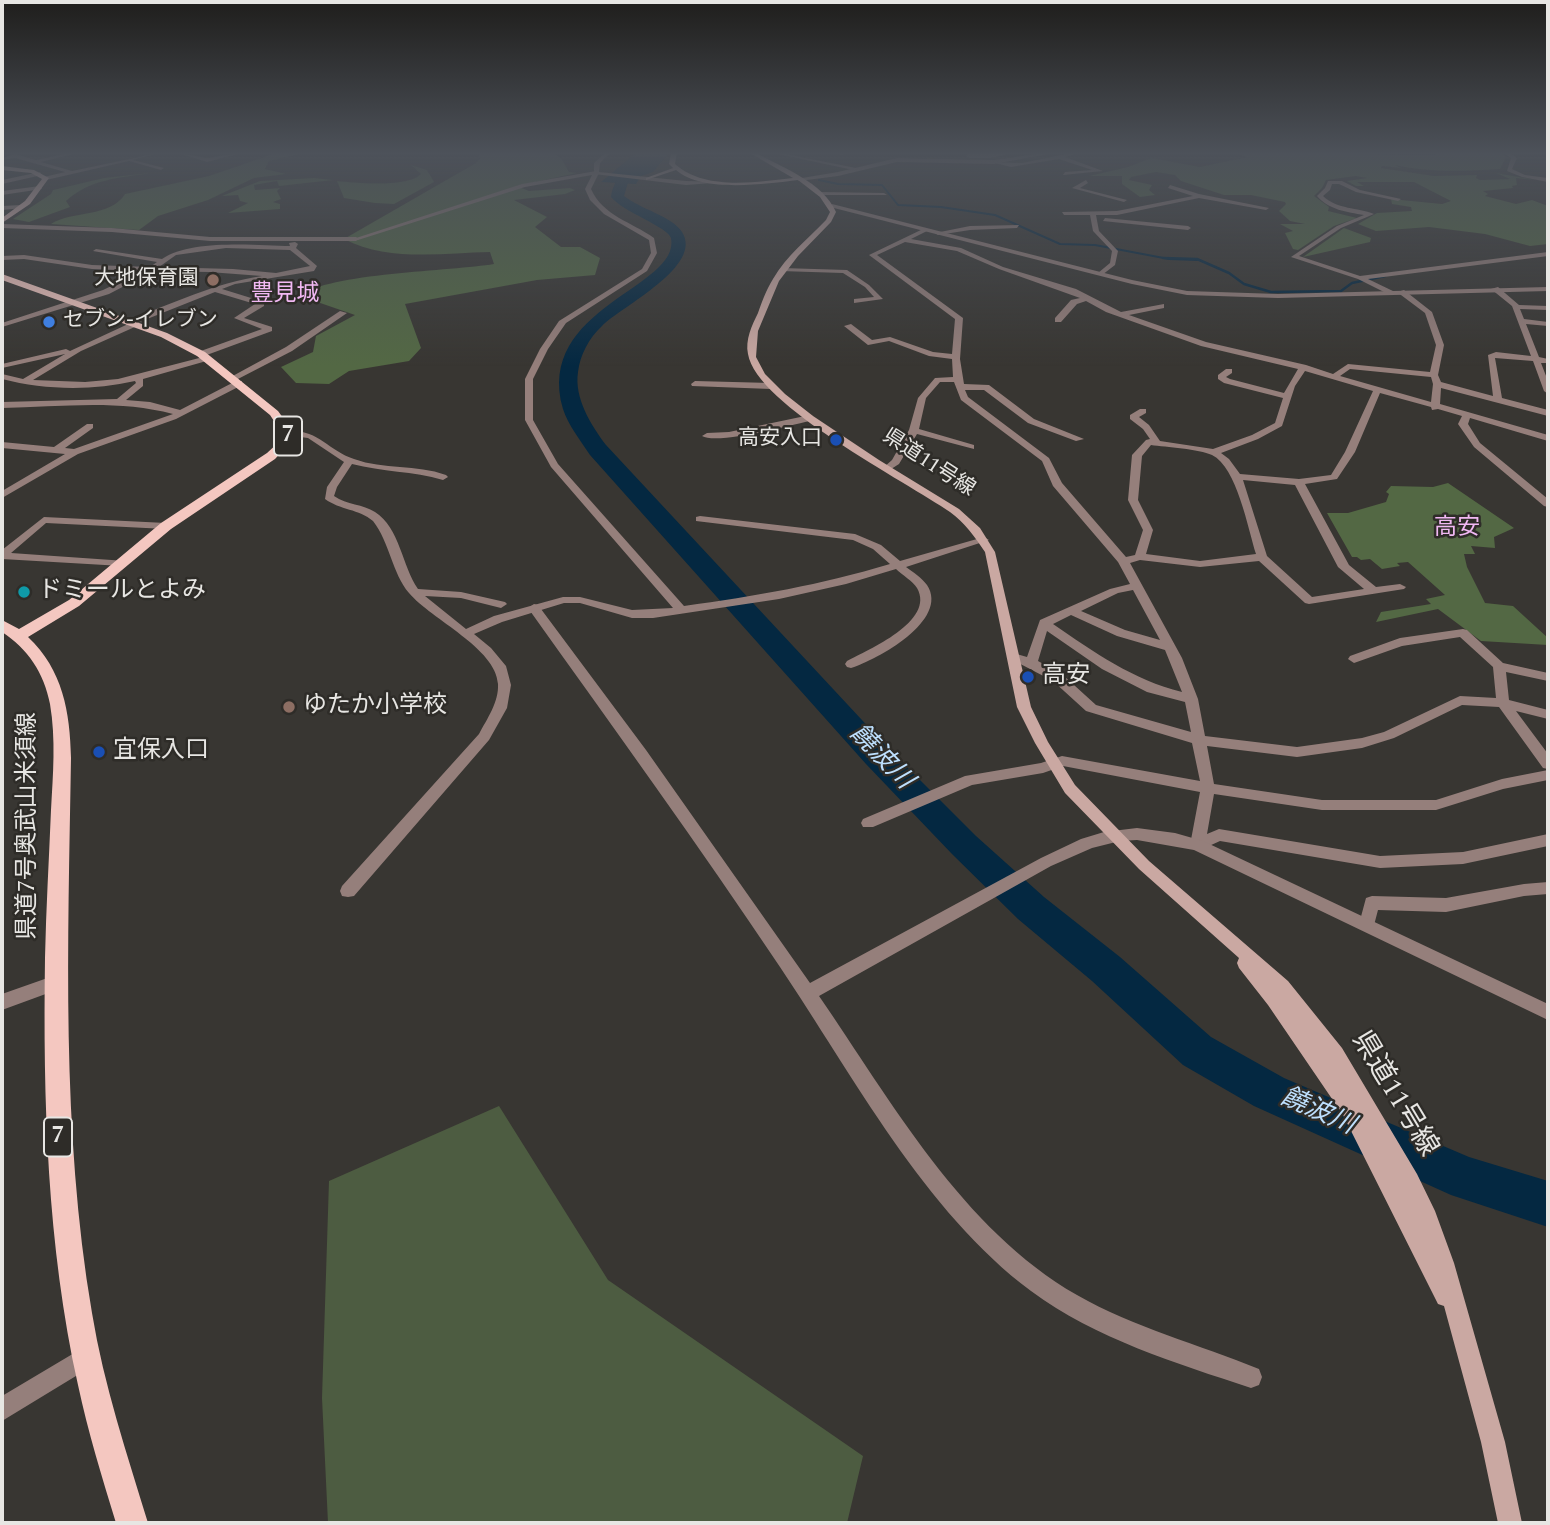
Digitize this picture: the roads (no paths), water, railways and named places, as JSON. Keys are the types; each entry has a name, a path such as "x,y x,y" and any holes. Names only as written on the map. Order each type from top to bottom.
{"main road":[{"name":"県道11号線","path":"826,224 782,270 765,304 751,347 754,364 771,386 810,418 955,511 984,540 993,564 1024,707 1053,763 1070,789 1111,834 1282,986 1336,1054 1360,1092 1425,1211 1493,1442 1510,1523"},
{"name":"7","path":"2,277 131,324 204,356 278,417 289,433 284,443 271,456 166,526 74,603 20,635 2,625"},
{"name":"県道7号奥武山米須線","path":"20,635 39,653 58,703 61,769 55,1059 62,1193 86,1357 99,1421 132,1523"},
{"name":"県道11号線","path":"1223,936 1274,999 1350,1108 1392,1195 1458,1318"}],"street":[{"path":"19,224 197,238 356,239 402,224"},
{"path":"628,224 652,239 651,261 645,270 563,321 544,349 529,379 529,419 554,465 682,611"},
{"path":"902,224 1100,274 1169,290 1206,295 1548,289"},
{"path":"1093,224 1099,237 1115,251 1112,264 1100,274"},
{"path":"1158,224 1188,228"},
{"path":"1348,224 1294,257 1360,278 1391,292"},
{"path":"938,233 1017,226"},
{"path":"992,227 1017,235"},
{"path":"925,230 872,255 959,318 956,357 958,383 971,405 1045,460 1057,484 1123,561 1170,646 1191,699 1208,788 1198,845"},
{"path":"269,238 266,242 295,244 292,247"},
{"path":"903,240 959,249 1001,268 1073,290 1119,314 1204,344 1303,367 1435,408 1548,438"},
{"path":"2,326 76,304 152,269 174,253 208,247 292,247 314,265 312,270 234,282 212,289 78,349 23,383"},
{"path":"96,251 163,261"},
{"path":"1360,278 1548,254"},
{"path":"2,258 33,258 90,267 243,272 279,276"},
{"path":"782,270 845,271 867,286 879,299 857,301"},
{"path":"2,377 23,383 103,384 138,378 204,356 269,329 238,318 261,304 212,289"},
{"path":"1495,289 1516,307 1548,391"},
{"path":"1401,292 1428,312 1440,345 1435,379 1435,408"},
{"path":"1058,320 1074,302 1086,298"},
{"path":"1119,314 1161,306"},
{"path":"1516,307 1548,308"},
{"path":"2,495 75,452 181,413 289,349 343,313"},
{"path":"1522,321 1548,324"},
{"path":"848,326 871,343 890,340 932,354 956,357"},
{"path":"2,366 78,349"},
{"path":"1498,400 1491,357 1496,354 1548,361"},
{"path":"1334,377 1348,366 1435,379 1548,413"},
{"path":"1214,452 1255,437 1279,424 1288,397 1303,367"},
{"path":"1229,371 1221,377 1227,381 1288,397"},
{"path":"119,402 138,388 138,378"},
{"path":"888,468 896,462 914,430 922,398 937,380 986,387 1031,421 1079,439"},
{"path":"695,384 771,386"},
{"path":"1237,477 1299,482 1334,477 1350,452 1377,391"},
{"path":"2,405 119,402 150,405 181,413"},
{"path":"2,417 19,405"},
{"path":"1143,411 1133,416 1146,427 1157,443"},
{"path":"1466,416 1463,424 1476,445 1548,504"},
{"path":"707,436 729,435 810,418"},
{"path":"56,450 90,426"},
{"path":"914,430 971,447"},
{"path":"289,433 311,436 349,461 374,467 426,471 443,477"},
{"path":"1140,557 1148,530 1133,500 1133,478 1137,455 1149,442 1214,452 1226,461 1237,477 1262,557 1309,601 1400,587"},
{"path":"2,445 75,452"},
{"path":"348,891 484,737 497,718 502,703 503,674 493,657 414,592 376,518 329,497 331,486 349,461"},
{"path":"1299,482 1344,567 1374,591"},
{"path":"699,519 855,537 877,547 922,586 927,594 926,607 916,623 893,641 851,664"},
{"path":"2,556 44,520 166,526"},
{"path":"465,634 534,608 571,599 632,614 682,611 779,596 842,582 984,540"},
{"path":"2,556 122,563"},
{"path":"1123,561 1140,557 1200,564 1262,557"},
{"path":"1031,663 1044,623 1114,591 1135,586"},
{"path":"414,592 461,596 501,604"},
{"path":"534,608 808,993 928,1167 980,1230 1014,1263 1055,1294 1102,1320 1152,1343 1251,1377"},
{"path":"1071,611 1121,633 1170,646"},
{"path":"1044,623 1106,666 1152,689 1191,699"},
{"path":"1354,659 1400,642 1462,633 1499,666 1548,677"},
{"path":"1013,657 1031,663 1058,678 1091,708 1200,740 1297,751 1362,743 1389,735 1460,700 1503,703 1548,714"},
{"path":"1499,666 1503,703 1548,764"},
{"path":"871,822 966,782 1071,761 1208,788 1322,804 1436,804 1502,784 1548,775"},
{"path":"808,993 1046,862 1086,843 1111,834 1150,833 1198,845 1548,1012"},
{"path":"1198,845 1219,835 1380,862 1463,858 1548,840"},
{"path":"1367,924 1372,903 1446,905 1548,888"},
{"path":"2,1002 56,983"},
{"path":"2,1409 86,1357"}],"waterway":[{"name":"饒波川","path":"666,224 678,238 677,255 664,271 595,323 576,346 568,374 573,408 598,450 877,756 964,845 1031,908 1106,969 1197,1051 1269,1092 1467,1179 1548,1204"},
{"path":"1016,224 1060,244 1095,245 1164,258"},
{"path":"1164,258 1197,259 1229,273 1244,284 1271,292 1341,291 1352,283 1385,276"},
{"path":"1164,258 1198,260"}],"place":[{"name":"大地保育園","path":"213,280"},
{"name":"セブン-イレブン","path":"49,322"},
{"name":"高安入口","path":"836,440"},
{"name":"ドミールとよみ","path":"24,592"},
{"name":"高安","path":"1028,677"},
{"name":"ゆたか小学校","path":"289,707"},
{"name":"宜保入口","path":"99,752"}],"district":[{"name":"豊見城","path":"285,295"},
{"name":"高安","path":"1457,529"}]}
